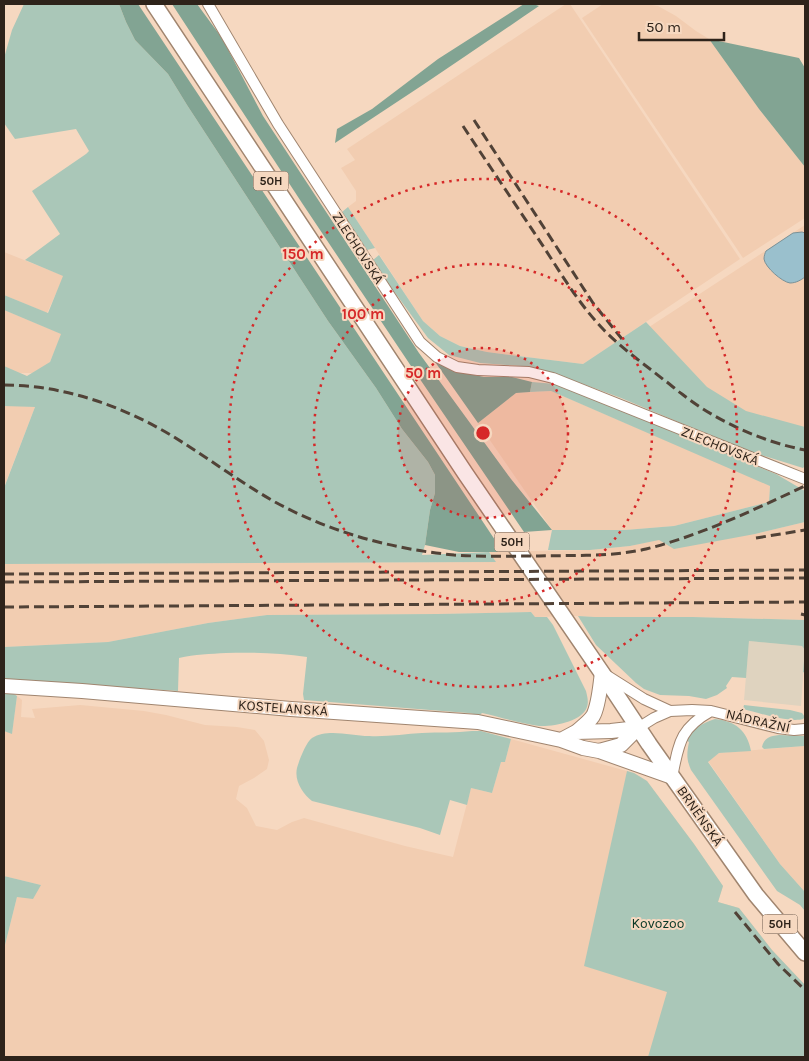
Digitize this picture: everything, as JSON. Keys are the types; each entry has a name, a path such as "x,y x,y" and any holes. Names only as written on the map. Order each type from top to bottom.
{"main road":[{"name":"50H","path":"154,4 465,473 602,673"},
{"name":"BRNĚNSKÁ","path":"602,673 638,728 756,895 805,952"},
{"path":"561,740 576,732 594,715 602,673"},
{"name":"KOSTELANSKÁ","path":"4,686 478,722 561,740 583,748 599,751 672,777"},
{"path":"576,732 638,728"},
{"path":"599,751 621,745 638,728"}],"street":[{"name":"ZLECHOVSKÁ","path":"208,4 287,138 420,342 437,357 457,367 478,370 529,372 553,378 805,479"},
{"name":"NÁDRAŽNÍ","path":"602,673 644,699 670,711"},
{"name":"NÁDRAŽNÍ","path":"638,728 670,711 692,710 711,711 778,728 805,729"},
{"name":"NÁDRAŽNÍ","path":"672,777 683,735 693,723 711,711"}],"shaded area":[{"path":"566,4 570,4 740,259 583,364 487,352 460,346 440,336 423,321 348,207 356,201 356,191 341,168 355,160 347,149"},
{"path":"603,4 646,4 658,6 709,39 759,109 805,167 805,218 743,258 582,18"},
{"path":"805,225 805,463 588,367"},
{"path":"4,252 64,276 47,313 4,295"},
{"path":"4,310 62,334 45,373 4,373"},
{"path":"551,391 770,485 769,502 674,526 625,530 552,530 478,423 516,393"},
{"path":"4,405 35,407 4,487"},
{"path":"805,522 805,620 693,617 535,617 531,612 267,615 208,623 108,642 4,647 4,564 495,562 489,552 590,550 630,546 659,539 755,534"},
{"path":"749,641 802,646 805,650 801,706 744,700"},
{"path":"17,696 22,700 21,717 35,718 32,709 80,705 144,711 205,725 255,730 264,741 269,760 267,769 239,786 236,799 247,808 256,826 277,830 304,818 405,846 453,857 471,788 492,793 501,762 505,762 511,739 634,773 647,781 723,886 718,902 739,908 772,950 805,985 805,1057 4,1057 4,949 17,897 41,885 4,876 4,731 12,733"},
{"path":"805,746 805,892 780,864 708,761 719,753"}],"green space":[{"path":"24,4 119,4 135,40 168,74 328,321 376,388 402,429 428,462 435,475 435,493 422,555 489,552 496,562 4,564 4,488 35,407 4,406 4,366 27,376 50,362 61,334 4,310 4,295 48,313 63,276 25,260 60,234 32,191 89,151 76,129 15,139 4,123 4,58 12,30"},
{"path":"119,4 138,4 503,552 459,552 425,545 430,510 435,493 435,475 428,462 402,429 376,388 328,321 168,74 135,40"},
{"path":"172,4 197,4 222,38 263,116 419,353 511,479 552,530 524,532 302,203"},
{"path":"524,4 539,6 335,143 337,129 372,109 438,59"},
{"path":"709,39 799,58 805,68 805,167 759,109"},
{"path":"348,207 375,248 367,250 342,212"},
{"path":"379,255 423,321 440,336 460,346 487,352 583,364 646,322 707,387 746,411 805,427 805,466 803,468 748,451 621,398 564,377 521,366 480,363 449,355 428,338 393,290 373,260"},
{"path":"433,359 451,370 484,377 512,377 532,382 530,392 516,393 478,423"},
{"path":"532,382 556,384 776,474 805,491 805,522 755,534 674,549 659,540 630,546 590,550 548,550 552,530 625,530 674,526 769,502 770,486 551,391 530,392"},
{"path":"531,612 535,617 547,617 553,625 586,691 588,703 584,712 567,722 539,726 482,713 480,715 304,700 307,657 277,654 226,653 179,658 178,691 4,679 4,647 108,642 208,623 267,615"},
{"path":"578,616 805,620 805,650 802,646 749,641 746,678 732,677 726,686 727,688 717,695 706,699 689,696 660,695 644,689 636,683 596,645"},
{"path":"805,650 805,673 803,672"},
{"path":"4,693 17,696 12,734 4,731"},
{"path":"744,705 790,710 802,713 805,717 797,720 782,719 743,709"},
{"path":"715,719 729,722 739,728 746,737 751,751 719,753 708,762 780,864 805,892 805,911 800,905 777,891 691,770 687,756 689,742 686,740 699,726"},
{"path":"481,731 511,739 505,762 501,762 492,793 471,788 467,805 450,800 440,835 420,828 312,801 305,795 298,782 296,773 303,752 307,743 318,735 340,733 382,736"},
{"path":"779,735 805,736 805,746 764,749 762,747 764,741 768,738"},
{"name":"Kovozoo","path":"627,771 647,781 694,844 723,886 718,902 739,908 772,950 805,985 805,1057 648,1057 667,992 584,966"},
{"path":"4,876 41,885 33,899 17,897 4,949"}],"water":[{"path":"793,233 805,233 805,277 790,283 771,270 765,262 764,256 766,251"}],"railway":[{"path":"474,120 593,303 622,339"},
{"path":"463,126 572,290 610,336 678,391 710,413 757,436 805,450"},
{"path":"4,385 26,386 70,393 113,407 174,437 262,494 296,513 362,538 430,552 475,556 593,555 633,552 687,537 747,513 805,486"},
{"path":"756,538 805,530"},
{"path":"4,574 805,570"},
{"path":"4,582 805,578"},
{"path":"4,607 805,602"},
{"path":"801,614 805,615"},
{"path":"735,912 778,964 805,990"}]}
